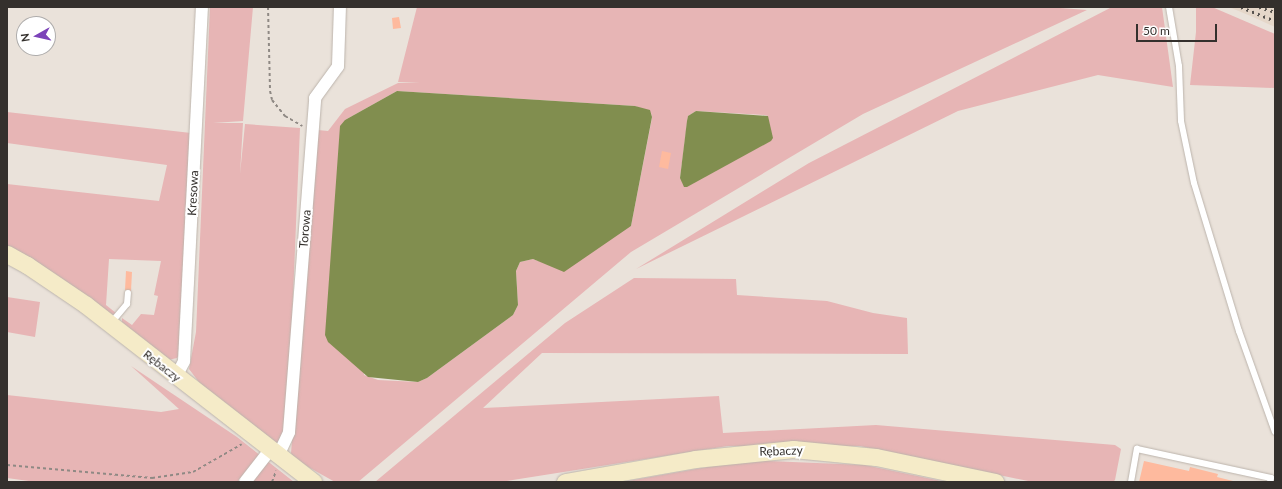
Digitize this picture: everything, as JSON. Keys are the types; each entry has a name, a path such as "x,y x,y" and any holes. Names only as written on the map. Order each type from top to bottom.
{"street":[{"name":"Kresowa","path":"176,377 184,361 202,7"},
{"name":"Torowa","path":"245,482 275,456 284,446 289,432 312,130 316,98 338,66 340,7"},
{"name":"Rębaczy","path":"7,254 27,264 110,325 254,437 275,456 313,482"},
{"name":"Rębaczy","path":"566,482 695,459 793,449 876,457 996,482"}],"lane":[{"path":"1169,7 1179,66 1181,121 1194,183 1239,331 1275,432"},
{"path":"110,325 127,304 128,293"},
{"path":"1131,482 1137,449 1272,478 1270,482"}],"path":[{"path":"268,7 272,100 285,116 312,130"},
{"path":"7,465 152,478 193,472 254,437"},
{"path":"272,482 275,456"}],"shaded area":[{"path":"210,7 253,7 243,121 213,123 243,123 240,174 245,124 300,128 289,393 284,432 278,442 274,444 208,394 189,369 196,332"},
{"path":"417,7 1047,7 1087,10 863,114 631,252 358,482 335,482 294,459 291,453 318,130 328,131 345,109 398,83 420,82 398,82","holes":["397,91 635,106 651,113 652,118 631,226 538,261 533,259 520,262 516,271 518,305 513,315 427,378 418,382 378,380 364,375 345,120","696,111 765,115 768,116 680,178 688,116"]},
{"path":"1112,7 1162,7 1173,87 1098,75 958,111 636,269 809,163"},
{"path":"1196,7 1212,7 1275,34 1275,88 1190,85 1196,32"},
{"path":"1229,7 1275,7 1275,27 1253,17"},
{"path":"397,91 635,106 650,110 652,117 631,226 564,272 533,259 520,262 516,271 518,305 513,315 427,378 418,382 368,377 328,342 325,335 340,126 345,120"},
{"path":"696,111 768,116 773,138 771,141 687,187 684,187 680,178 687,121 688,116"},
{"path":"7,112 191,133 183,349 177,358 168,360 122,322 122,318 132,325 141,314 154,315 158,296 154,295 161,261 109,259 106,305 116,313 112,315 7,246 7,184 159,201 167,165 7,143"},
{"path":"634,278 736,279 737,295 827,301 873,313 907,318 908,354 542,353 483,408 719,396 723,433 876,425 1115,445 1121,449 1115,480 1113,482 1033,482 860,446 728,446 500,482 375,482 565,323"},
{"path":"7,297 40,302 35,337 7,332"},
{"path":"131,366 237,437 294,482 36,482 7,478 7,395 161,412 179,409"},
{"path":"747,460 865,465 946,482 622,482"}],"building":[{"path":"399,17 401,28 393,29 392,18"},
{"path":"662,151 671,153 668,169 659,167"},
{"path":"126,271 132,272 131,291 125,290"},
{"path":"1144,461 1189,471 1190,467 1218,474 1217,477 1237,482 1139,482"}],"railway":[{"path":"1241,7 1275,21"},
{"path":"1259,7 1275,12"}]}
